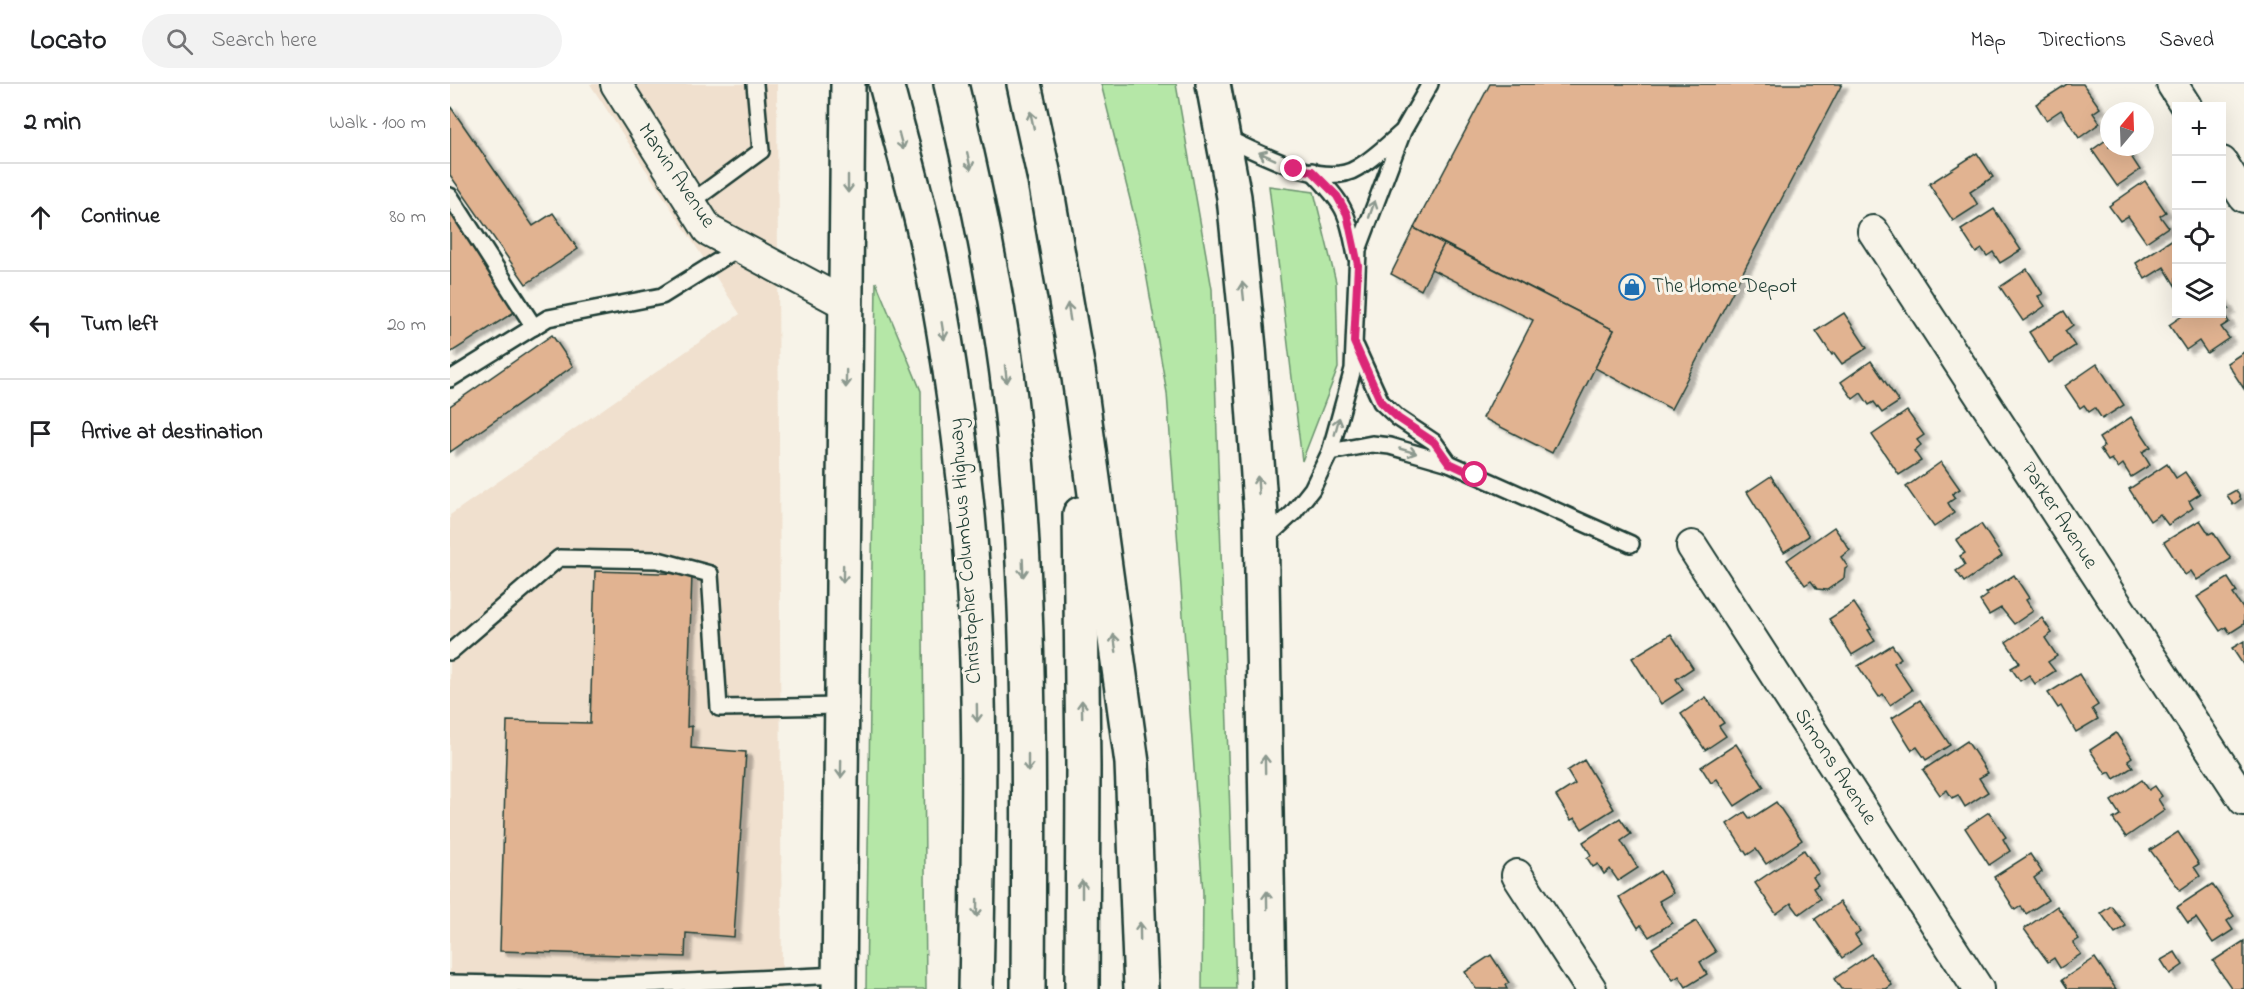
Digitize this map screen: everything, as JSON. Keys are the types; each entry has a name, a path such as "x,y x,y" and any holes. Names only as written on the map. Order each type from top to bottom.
{"highway":[{"path":"839,982 848,84"},
{"name":"Christopher Columbus Highway","path":"886,84 922,222 942,321 968,518 975,616 978,716 976,989"},
{"path":"951,84 969,161 988,262 1016,456 1027,654 1028,989"},
{"path":"1024,84 1047,191 1078,369 1132,763 1141,989"},
{"path":"1213,84 1234,197 1248,336 1261,543 1269,979"},
{"path":"1078,369 1083,767 1082,989"}],"street":[{"path":"2172,84 2183,102"},
{"name":"Marvin Avenue","path":"620,86 708,230 739,248 787,270 846,304"},
{"path":"2226,168 2244,197"},
{"name":"Parker Avenue","path":"1873,231 2244,800"},
{"name":"Simons Avenue","path":"1692,546 1978,989"},
{"path":"1517,875 1591,989"}],"lane":[{"path":"690,203 761,151 755,84"},
{"path":"1261,543 1293,513 1312,489 1330,452 1353,369 1358,250 1403,131 1430,84"},
{"path":"1223,137 1294,169 1331,174 1355,170 1403,131"},
{"path":"1312,171 1337,196 1347,214 1358,265"},
{"path":"450,196 534,327"},
{"path":"450,379 548,318 662,296 739,248"},
{"path":"1354,342 1381,402 1398,418 1434,442 1449,463"},
{"path":"1330,452 1372,444 1390,446 1449,463 1630,544"},
{"path":"450,652 559,558 658,560 710,574 719,708 842,706"},
{"path":"450,983 602,986 839,982"}],"shaded area":[{"path":"590,84 777,84 782,989 450,989 450,515 740,314"}],"green space":[{"path":"1101,84 1176,84 1212,289 1236,989 1202,989 1203,893 1167,393 1140,239"},
{"path":"1269,186 1314,192 1336,282 1338,368 1302,461"},
{"path":"876,282 921,391 926,989 866,989"}],"building":[{"name":"The Home Depot","path":"1490,84 1842,84 1671,409 1595,368 1614,330 1414,228"},
{"path":"2067,84 2083,84 2100,108 2093,113 2100,123 2079,138 2061,110 2046,120 2036,104"},
{"path":"450,106 533,226 553,213 578,249 526,284 450,175"},
{"path":"2100,144 2100,156 2131,156 2140,170 2117,186 2092,150"},
{"path":"1977,153 1993,177 1970,192 1978,205 1953,221 1929,184"},
{"path":"2145,181 2166,212 2160,216 2168,227 2146,242 2128,216 2120,221 2109,206"},
{"path":"450,209 516,311 450,353"},
{"path":"1994,209 2021,250 2000,263 1993,252 1987,256 1982,249 1976,253 1961,230"},
{"path":"1414,228 1444,244 1421,290 1391,274"},
{"path":"2172,240 2172,280 2164,267 2145,279 2136,263"},
{"path":"1444,244 1614,330 1552,453 1483,418 1533,320 1431,269"},
{"path":"2027,269 2043,294 2038,296 2045,306 2023,321 2000,287"},
{"path":"2064,311 2073,325 2065,331 2075,346 2049,363 2029,332"},
{"path":"1844,313 1867,348 1842,364 1834,353 1832,355 1816,331"},
{"path":"2179,318 2226,318 2229,322 2221,327 2229,338 2207,353 2199,341 2186,350 2169,325"},
{"path":"552,335 573,366 450,452 450,406"},
{"path":"2244,352 2244,389 2227,363"},
{"path":"1871,361 1899,402 1882,413 1874,402 1869,405 1861,393 1853,399 1841,382"},
{"path":"2097,364 2124,405 2102,419 2095,408 2089,412 2084,405 2080,408 2065,386"},
{"path":"1907,411 1924,435 1917,440 1921,445 1914,451 1921,461 1899,475 1872,435"},
{"path":"2131,417 2151,447 2142,452 2150,465 2131,477 2123,464 2118,468 2112,459 2108,461 2100,449 2104,446 2099,438"},
{"path":"1941,462 1960,489 1952,494 1955,498 1948,503 1954,513 1934,527 1906,487"},
{"path":"2167,464 2176,478 2185,472 2200,494 2189,501 2193,508 2168,525 2160,514 2150,521 2129,489"},
{"path":"1771,476 1809,536 1784,552 1747,492"},
{"path":"2236,490 2241,499 2233,505 2227,495"},
{"path":"2200,520 2209,534 2213,532 2231,559 2197,580 2191,571 2185,575 2164,542"},
{"path":"1981,524 2002,556 1964,582 1956,571 1965,565 1960,556 1965,553 1956,540"},
{"path":"1834,527 1850,550 1841,557 1848,567 1845,569 1844,578 1827,590 1817,589 1811,581 1805,585 1787,560"},
{"path":"595,571 692,574 687,727 692,726 691,748 746,752 734,937 686,933 685,957 500,951 507,721 590,723"},
{"path":"2014,575 2029,598 2026,600 2033,611 2014,624 2001,608 1989,615 1980,601 1988,595 1986,593"},
{"path":"2228,578 2237,592 2233,594 2244,610 2244,624 2230,633 2226,627 2220,631 2197,597"},
{"path":"1854,603 1871,629 1868,630 1875,641 1852,655 1829,619"},
{"path":"2042,618 2052,633 2045,638 2057,656 2048,662 2055,671 2035,684 2029,675 2020,681 2011,668 2020,663 2006,642"},
{"path":"1671,634 1693,668 1676,679 1683,690 1661,704 1632,658"},
{"path":"2244,641 2244,666 2232,648"},
{"path":"1892,645 1901,658 1894,663 1912,690 1890,705 1883,694 1879,697 1858,666"},
{"path":"2079,674 2098,705 2092,709 2098,719 2076,732 2061,706 2058,708 2048,693"},
{"path":"1706,697 1724,723 1719,726 1726,736 1705,750 1681,714"},
{"path":"1920,700 1950,745 1926,760 1917,747 1912,750 1892,718"},
{"path":"2116,733 2132,757 2128,760 2133,767 2114,779 2110,772 2106,774 2090,750"},
{"path":"1967,741 1988,773 1979,778 1988,792 1965,807 1958,795 1952,798 1947,790 1940,795 1923,770"},
{"path":"1736,744 1764,787 1735,806 1717,779 1711,783 1701,767"},
{"path":"1584,760 1614,809 1582,829 1575,818 1571,820 1556,796 1575,784 1567,771"},
{"path":"2142,780 2149,790 2155,786 2162,796 2158,799 2165,810 2126,837 2113,819 2120,815 2111,801"},
{"path":"1776,802 1802,840 1766,864 1756,849 1747,855 1727,824 1745,812 1750,819"},
{"path":"1989,812 2006,837 2003,839 2010,851 1989,865 1965,828"},
{"path":"1620,818 1631,834 1621,841 1638,868 1618,881 1610,869 1604,874 1598,864 1593,867 1587,858 1591,855 1583,842"},
{"path":"2178,832 2199,864 2194,867 2200,876 2180,890 2150,850"},
{"path":"1804,850 1819,873 1813,877 1818,885 1813,888 1820,899 1799,914 1791,903 1776,914 1755,883"},
{"path":"2030,854 2042,872 2034,878 2048,900 2026,914 2021,906 2015,910 1994,877"},
{"path":"1660,871 1673,893 1659,901 1672,923 1649,937 1641,925 1638,928 1619,897"},
{"path":"2212,884 2234,916 2227,921 2233,930 2213,943 2196,918 2188,923 2177,907"},
{"path":"1840,902 1860,931 1855,935 1861,944 1842,958 1815,919"},
{"path":"2057,906 2079,939 2073,943 2081,954 2060,968 2054,958 2048,962 2024,929"},
{"path":"2111,906 2126,926 2115,933 2101,913"},
{"path":"1696,921 1716,952 1700,962 1707,974 1686,987 1679,976 1673,980 1652,948"},
{"path":"2244,941 2244,989 2232,989 2213,961"},
{"path":"2175,952 2183,965 2170,974 2161,960"},
{"path":"1871,954 1892,985 1886,989 1841,989 1834,979"},
{"path":"1491,955 1509,983 1505,985 1507,989 1476,989 1465,972"},
{"path":"2095,958 2116,989 2068,989 2062,980"}],"place":[{"name":"The Home Depot","path":"1632,287"}],"route":[{"path":"1294,169 1312,171 1337,196 1347,214 1358,265 1354,342 1381,402 1398,418 1434,442 1449,463 1475,475"}]}
